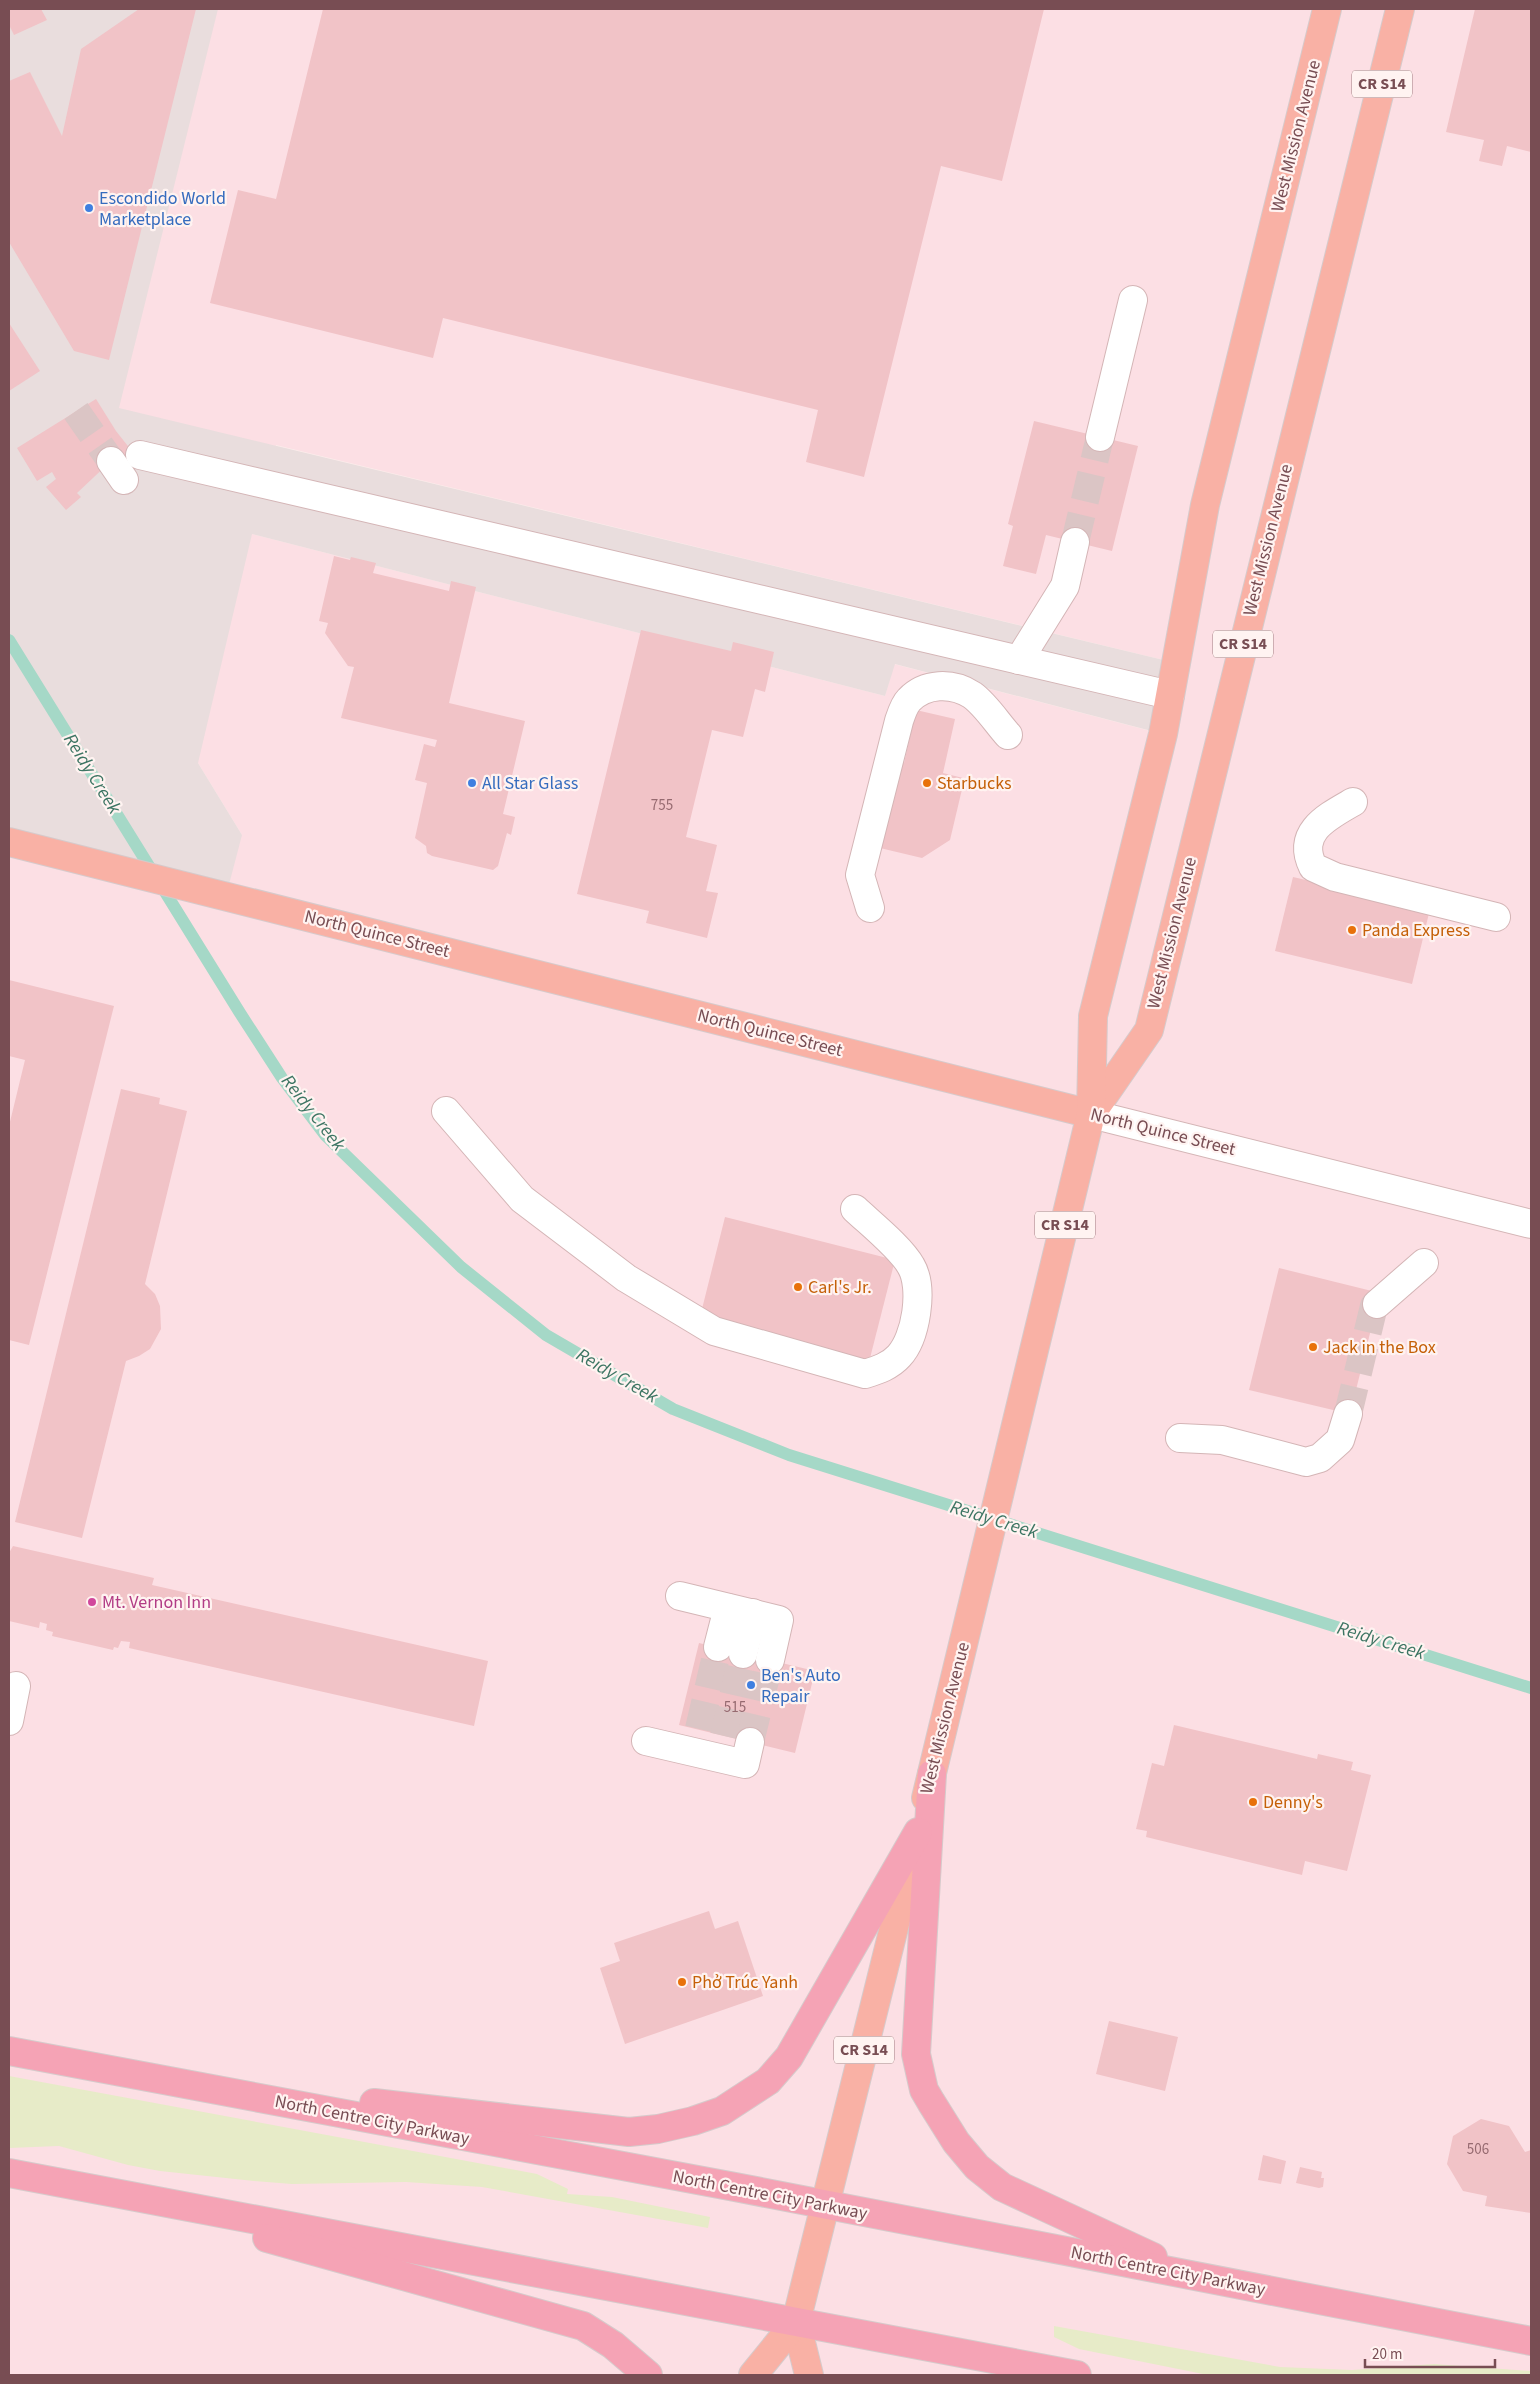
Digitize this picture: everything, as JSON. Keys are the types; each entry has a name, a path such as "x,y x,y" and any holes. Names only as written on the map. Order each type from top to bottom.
{"highway":[{"path":"932,1774 916,2054 927,2096 956,2142 977,2167 1002,2187 1046,2209 1196,2276"},
{"path":"156,2079 629,2132 658,2129 693,2121 722,2111 747,2095 768,2080 789,2057 918,1832"},
{"name":"North Centre City Parkway","path":"9,2051 1531,2341"},
{"path":"9,2173 1077,2375"},
{"path":"137,2197 308,2250 583,2326 614,2345 648,2375"},
{"path":"1422,2320 1531,2328"}],"main road":[{"name":"West Mission Avenue","path":"753,2375 796,2322 918,1832 1091,1114 1093,1016 1163,734 1206,505 1327,9"},
{"name":"West Mission Avenue","path":"1091,1114 1149,1030 1400,9"},
{"name":"North Quince Street","path":"9,842 1091,1114"},
{"name":"West Mission Avenue","path":"796,2322 809,2375"}],"street":[{"path":"1100,437 1133,300"},
{"path":"140,455 1170,695"},
{"path":"1019,660 1065,586 1075,542"},
{"path":"870,908 860,874 898,721 908,701 924,688 941,685 958,689 972,695 1008,736"},
{"path":"1353,802 1320,821 1312,832 1307,855 1313,867 1335,877 1496,917"},
{"path":"446,1111 522,1199 626,1278 714,1331 866,1374 885,1367 899,1356 908,1341 919,1294 917,1277 911,1264 855,1209"},
{"name":"North Quince Street","path":"1091,1114 1531,1224"},
{"path":"1377,1304 1424,1263"},
{"path":"1180,1438 1222,1440 1306,1462 1320,1458 1340,1440 1348,1414"},
{"path":"680,1596 779,1620 770,1660"},
{"path":"731,1651 740,1611"},
{"path":"9,1721 16,1686"},
{"path":"646,1741 709,1744 745,1764 750,1742"}],"shaded area":[{"path":"9,9 1531,9 1531,2375 9,2375 9,842 242,835 198,763","holes":["276,445 1176,663 1162,734 894,664 885,696 252,534"]},
{"path":"9,9 218,9 119,408 1176,663 1163,734 895,664 885,696 252,534 198,763 242,835 226,896 9,842"}],"green space":[{"path":"9,2076 537,2174 568,2189 567,2194 612,2197 710,2217 708,2228 482,2187 406,2182 292,2184 254,2181 160,2171 128,2165 59,2146 9,2148"},
{"path":"1054,2326 1280,2367 1352,2370 1434,2364 1531,2371 1531,2375 1208,2375 1079,2349 1054,2337"}],"building":[{"path":"9,9 41,9 47,20 14,35 9,25"},
{"path":"139,9 196,9 109,360 74,351 9,242 9,81 30,72 62,136 81,49"},
{"path":"323,9 1044,9 1002,181 941,166 864,477 806,462 818,410 443,318 433,358 210,303 238,190 276,199"},
{"path":"1475,9 1531,9 1531,152 1507,146 1502,166 1479,161 1484,140 1446,132"},
{"path":"9,323 40,371 9,391"},
{"path":"96,399 116,431 131,450 123,458 111,461 77,493 81,497 66,510 46,487 56,479 52,472 37,481 17,448"},
{"path":"1034,421 1138,446 1112,551 1046,535 1036,574 1003,566 1013,526 1008,524"},
{"path":"334,556 350,560 351,557 376,563 373,573 449,591 451,581 476,587 449,703 525,721 503,814 515,817 511,835 507,833 498,866 493,870 432,856 427,853 426,846 415,838 427,783 415,780 424,744 435,747 437,740 341,718 354,667 348,666 325,633 328,623 319,621"},
{"path":"641,630 731,651 733,642 774,652 765,692 755,689 743,737 712,730 686,837 717,845 706,891 718,893 707,938 646,923 649,911 577,894"},
{"name":"Starbucks","path":"916,710 955,719 943,773 967,779 966,785 963,785 950,840 922,858 880,848 891,810 883,808 901,763 904,763"},
{"name":"Panda Express","path":"1293,877 1430,909 1412,984 1275,951"},
{"path":"9,980 114,1006 29,1345 9,1340 9,1126 25,1060 9,1056"},
{"path":"121,1089 160,1098 159,1104 187,1111 145,1284 155,1294 160,1306 161,1329 150,1349 126,1361 82,1538 15,1522"},
{"name":"Carl's Jr.","path":"725,1217 895,1260 868,1366 701,1313"},
{"name":"Jack in the Box","path":"1279,1268 1380,1293 1350,1414 1249,1390"},
{"path":"13,1546 154,1578 152,1585 488,1661 474,1726 129,1648 130,1642 121,1641 118,1648 114,1647 113,1650 52,1636 53,1632 46,1630 47,1624 40,1622 39,1628 9,1621 9,1553"},
{"name":"Ben's Auto Repair","path":"699,1643 815,1671 795,1753 679,1725"},
{"name":"Denny's","path":"1174,1725 1317,1759 1318,1754 1353,1762 1351,1770 1371,1775 1347,1871 1305,1861 1302,1875 1146,1837 1147,1831 1136,1829 1152,1763 1164,1766"},
{"name":"Phở Trúc Yanh","path":"709,1911 715,1929 738,1921 763,1996 625,2044 600,1968 620,1961 614,1943"},
{"path":"1109,2021 1178,2037 1165,2091 1096,2074"},
{"path":"1481,2119 1509,2126 1525,2152 1531,2150 1531,2213 1485,2206 1487,2196 1463,2191 1447,2164 1453,2136"},
{"path":"1263,2155 1286,2161 1281,2184 1258,2180"},
{"path":"1300,2167 1322,2172 1321,2178 1324,2178 1323,2187 1319,2188 1296,2183"}],"waterway":[{"name":"Reidy Creek","path":"9,640 240,1013 282,1078 325,1135 461,1267 546,1335 673,1409 789,1455 1531,1688"}],"tunnel":[{"path":"76,411 111,461"},
{"path":"1075,542 1100,437"},
{"path":"1348,1414 1374,1306 1377,1304"},
{"path":"699,1729 718,1647"},
{"path":"724,1736 743,1654"},
{"path":"750,1742 770,1660"}],"place":[{"name":"Escondido World Marketplace","path":"89,208"},
{"name":"All Star Glass","path":"472,783"},
{"name":"Starbucks","path":"927,783"},
{"name":"Panda Express","path":"1352,930"},
{"name":"Carl's Jr.","path":"798,1287"},
{"name":"Jack in the Box","path":"1313,1347"},
{"name":"Mt. Vernon Inn","path":"92,1602"},
{"name":"Ben's Auto Repair","path":"751,1685"},
{"name":"Denny's","path":"1253,1802"},
{"name":"Phở Trúc Yanh","path":"682,1982"}]}
